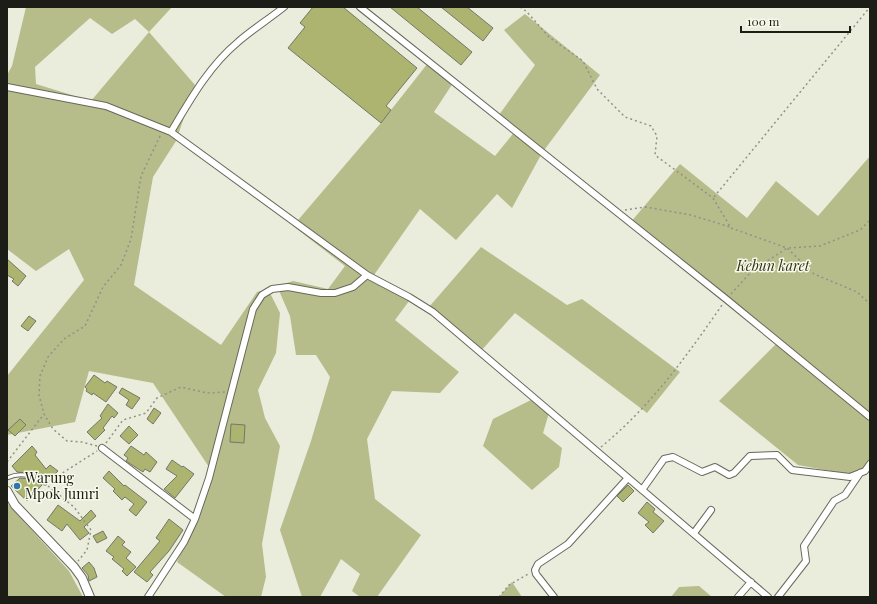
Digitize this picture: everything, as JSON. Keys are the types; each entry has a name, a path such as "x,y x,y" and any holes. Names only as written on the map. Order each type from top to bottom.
{"street":[{"path":"171,132 197,89 213,67 237,42 284,7"},
{"path":"360,7 726,299 870,417"},
{"path":"7,87 106,106 171,132 367,275 409,297 432,312 768,597"},
{"path":"148,597 184,542 195,518 209,478 253,309 262,295 272,289 288,287 321,293 335,293 353,287 367,275"},
{"path":"102,448 195,518"},
{"path":"642,490 664,459 673,457 702,472 715,468 729,475 734,473 750,456 777,455 792,470 850,477 865,471 870,464"},
{"path":"778,597 806,561 804,546 834,501 845,495 860,473"},
{"path":"554,597 535,570 538,564 568,544 627,478"},
{"path":"7,491 15,505 74,567 82,578 90,597"},
{"path":"694,534 711,510"},
{"path":"738,597 750,582"}],"lane":[{"path":"7,478 14,475 28,475 45,484"}],"path":[{"path":"520,7 526,11 549,37 584,61 597,88 625,116 651,126 657,136 655,155 713,198 730,226"},
{"path":"713,198 870,7"},
{"path":"102,448 82,442 67,440 53,429 44,414 39,395 40,376 48,357 64,339 86,326 103,287 121,265 131,239 141,176 163,128"},
{"path":"617,212 646,208 691,215 730,226 787,248 814,274 857,292 870,304"},
{"path":"596,451 638,414 677,369 726,299 752,271 787,248 820,246 860,230 870,220"},
{"path":"74,567 87,550 90,530 74,507 45,484 102,448 124,420 146,412 157,398 181,386 207,393 231,391"},
{"path":"7,462 44,414"},
{"path":"499,597 509,585 535,570"}],"green space":[{"path":"26,7 172,7 149,32 195,85 176,141 153,177 134,285 221,345 257,292 268,289 280,313 276,353 258,390 265,418 280,446 262,544 266,577 261,597 226,597 177,562 211,470 153,383 89,371 75,422 7,435 7,376 84,280 69,249 36,271 7,249 7,75 12,66","holes":["90,18 112,34 135,19 149,32 91,101 36,84 35,67"]},
{"path":"525,14 600,75 542,153 512,208 497,194 456,240 420,209 374,275 412,297 395,320 459,372 440,393 392,391 367,439 375,499 421,535 377,597 360,597 352,591 360,574 341,559 320,597 302,597 280,530 311,441 330,377 316,355 296,355 290,316 277,286 293,281 328,289 345,266 293,226 380,124 428,63 453,83 434,112 495,156 516,130 499,115 535,65 504,30"},
{"name":"Kebun karet","path":"870,156 870,463 858,476 798,465 719,401 778,342 630,223 680,164 747,218 776,181 818,216"},
{"path":"481,247 567,305 582,299 680,372 647,413 515,313 480,352 429,307"},
{"path":"531,400 549,413 543,433 562,448 559,467 532,490 483,446 493,419"},
{"path":"7,503 69,571 83,597 7,597"},
{"path":"512,582 522,597 499,597"},
{"path":"699,586 712,597 671,597 679,587"}],"building":[{"path":"313,7 343,7 417,68 386,106 391,110 381,123 288,48 305,27 300,23"},
{"path":"390,7 417,7 472,52 461,65"},
{"path":"441,7 467,7 493,28 483,41"},
{"path":"7,259 26,276 18,286 12,281 14,279 7,275"},
{"path":"29,316 36,321 28,331 21,326"},
{"path":"94,375 105,383 107,381 117,387 106,402 93,393 92,395 86,391 87,389 85,387"},
{"path":"122,388 140,398 132,409 126,405 129,400 119,393"},
{"path":"108,404 118,413 114,418 112,416 103,428 105,430 95,440 87,432 102,418 100,416"},
{"path":"154,408 161,413 153,424 147,419"},
{"path":"20,419 26,425 15,436 8,430"},
{"path":"231,424 245,425 244,443 230,442"},
{"path":"129,426 138,435 129,444 120,436"},
{"path":"32,446 37,452 35,455 46,469 50,465 58,471 52,477 50,476 46,480 32,474 17,472 12,466"},
{"path":"131,446 144,455 146,452 157,462 150,472 145,469 143,472 126,461 128,458 124,455"},
{"path":"172,460 194,474 175,498 164,489 177,476 166,469"},
{"path":"109,471 124,486 125,485 147,502 136,516 129,510 134,504 125,497 122,500 113,491 115,489 103,478"},
{"path":"20,478 30,479 42,485 27,501 11,486"},
{"path":"628,485 634,491 623,502 617,496"},
{"path":"647,502 655,509 653,512 664,521 653,533 645,525 649,522 638,513"},
{"path":"58,505 80,521 91,510 96,516 84,527 89,533 80,540 67,524 62,531 47,520"},
{"path":"169,519 183,530 169,551 150,572 153,575 147,582 134,572 160,541 156,538"},
{"path":"103,531 107,538 97,543 93,536"},
{"path":"118,536 125,542 122,545 131,552 126,558 136,567 127,576 122,571 124,569 112,559 114,557 106,551"},
{"path":"89,562 94,568 97,577 89,581 88,575 82,568"}],"place":[{"name":"Warung Mpok Jumri","path":"17,486"}]}
